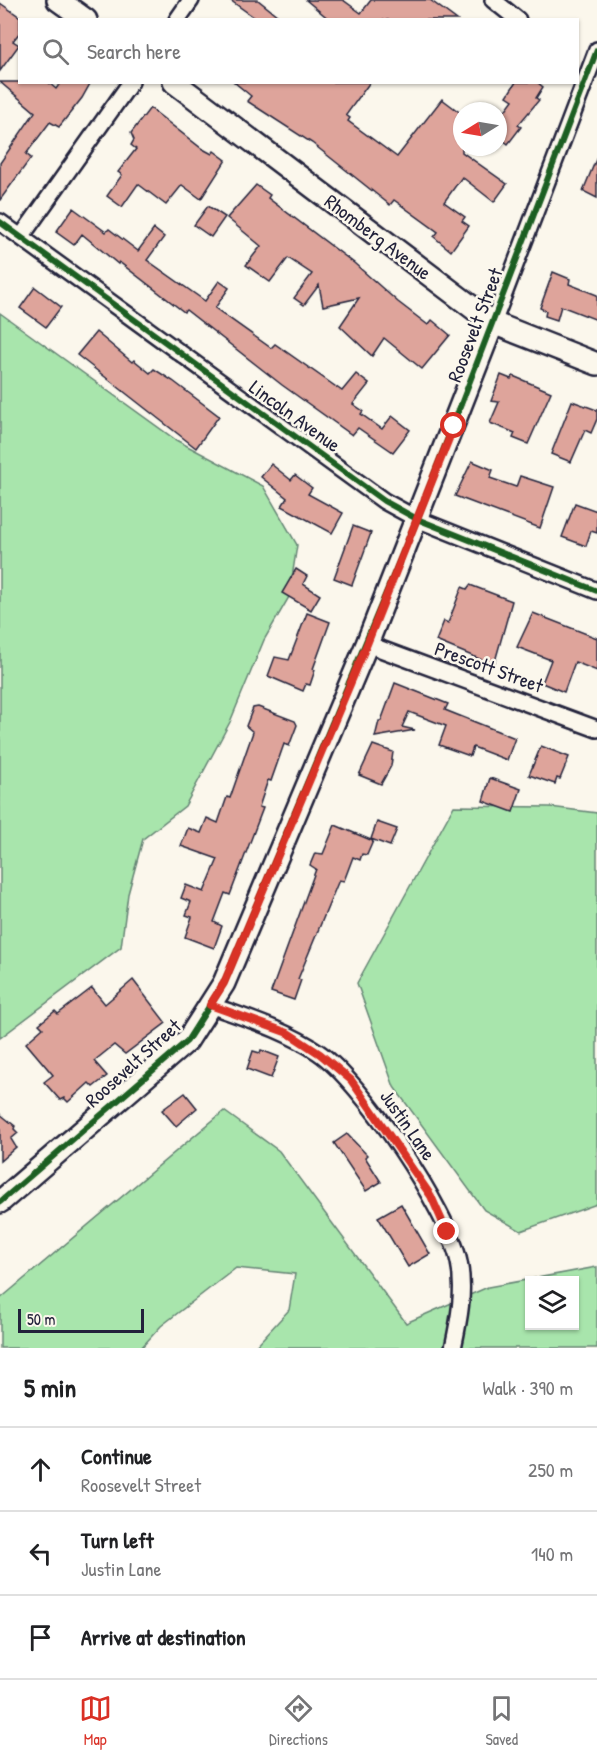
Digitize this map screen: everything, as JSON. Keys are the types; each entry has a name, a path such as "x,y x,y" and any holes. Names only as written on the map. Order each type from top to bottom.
{"street":[{"path":"58,0 83,18"},
{"path":"178,18 191,0"},
{"path":"493,0 516,18"},
{"name":"Roosevelt Street","path":"0,1202 187,1041 224,983 367,644 417,519 597,50"},
{"path":"21,237 130,84"},
{"name":"Rhomberg Avenue","path":"177,84 493,323 597,364"},
{"name":"Lincoln Avenue","path":"0,222 384,501 417,519 597,591"},
{"name":"Prescott Street","path":"367,644 597,729"},
{"name":"Justin Lane","path":"210,1005 288,1033 320,1054 351,1080 431,1196 459,1262 462,1308 453,1348"}],"green space":[{"path":"0,313 176,440 263,486 297,545 289,597 264,640 230,722 185,806 143,839 128,894 121,947 0,1038"},
{"path":"454,806 550,807 597,813 597,1204 521,1231 484,1210 394,1087 357,983"},
{"path":"224,1111 279,1151 406,1323 488,1287 525,1280 525,1330 579,1330 579,1276 548,1276 597,1267 597,1348 254,1348 289,1310 295,1274 236,1268 161,1326 141,1348 0,1348 0,1299"}],"building":[{"path":"230,0 258,0 280,18 255,18"},
{"path":"306,0 343,0 361,13 371,0 430,0 454,18 328,18"},
{"path":"0,3 20,18 18,18 18,35 13,41 18,46 0,71"},
{"path":"0,82 50,84 56,89 60,84 90,84 59,127 50,122 26,154 31,158 0,200 0,163 35,112"},
{"path":"236,84 369,84 346,115 350,118 348,121 397,157 442,99 453,107 453,156 468,156 507,184 494,202 462,177 444,202 465,217 462,221 469,226 451,251 434,237 438,232 394,200 390,205 312,143 247,101 251,96"},
{"path":"515,84 539,84 543,87 536,98 539,100 518,125 521,127 508,144 507,108 513,100 507,96"},
{"path":"150,108 201,148 212,154 214,151 226,160 201,199 182,185 166,205 138,184 122,207 107,196 122,175 118,172 136,149 131,145 134,140 131,133"},
{"path":"597,157 597,198 583,191"},
{"path":"256,185 270,195 268,198 354,263 398,302 428,325 432,320 450,335 422,369 384,338 372,356 340,326 359,298 323,306 319,285 304,305 294,298 312,274 288,258 270,282 246,265 261,246 227,218"},
{"path":"208,206 225,217 211,237 194,225"},
{"path":"73,208 106,232 109,229 138,251 154,229 164,237 147,260 205,301 219,281 229,288 215,308 271,348 275,344 342,391 356,374 369,384 353,404 363,411 361,414 382,429 392,416 410,430 393,452 358,428 352,435 282,385 186,310 184,312 119,262 118,264 82,234 74,245 56,232"},
{"path":"553,272 570,279 569,284 597,295 597,320 561,306 557,320 545,316 546,311 540,308"},
{"path":"35,287 61,307 46,327 20,308"},
{"path":"96,332 132,362 134,360 150,373 154,369 219,416 196,448 77,355"},
{"path":"501,375 511,379 513,376 551,392 528,444 513,438 515,433 490,423 499,402 491,401"},
{"path":"572,401 597,410 597,419 591,433 585,430 571,462 551,454"},
{"path":"472,461 493,470 490,478 516,487 520,476 554,487 540,528 455,496"},
{"path":"271,464 291,480 295,475 312,488 308,494 343,513 332,533 282,506 287,498 261,477"},
{"path":"575,503 597,511 597,533 591,531 586,546 562,537"},
{"path":"353,526 371,533 352,585 334,578"},
{"path":"296,569 307,576 303,584 320,595 311,610 282,593"},
{"path":"470,585 512,601 494,665 436,641 444,621 448,623 462,587 467,589"},
{"path":"307,613 330,622 313,669 315,670 310,685 306,684 303,691 268,676 275,657 289,660"},
{"path":"533,613 597,638 597,671 575,662 564,692 542,683 551,660 517,647"},
{"path":"395,683 448,704 445,710 515,738 507,760 473,747 470,756 439,745 446,726 409,712 402,727 415,730 375,737 379,721 381,721"},
{"path":"258,707 295,721 297,725 289,746 284,744 271,781 268,780 259,807 263,808 230,895 225,893 214,922 222,926 214,948 185,937 192,917 186,915 191,902 181,898 186,885 204,892 218,859 181,846 188,828 201,833 207,818 218,823 227,797 230,798 253,732 246,726 253,708"},
{"path":"373,745 393,752 391,766 381,784 359,775"},
{"path":"541,746 569,757 560,779 557,778 555,784 529,775"},
{"path":"490,778 521,789 513,812 483,801"},
{"path":"377,822 397,829 390,846 371,839"},
{"path":"335,825 373,841 367,855 362,854 360,860 353,857 344,881 339,880 298,979 301,980 294,1000 271,992 316,869 310,865 315,853 323,854"},
{"path":"133,980 166,1023 125,1054 114,1045 94,1061 107,1076 93,1087 89,1083 68,1102 64,1098 60,1100 44,1082 53,1075 26,1043 43,1028 39,1024 55,1011 58,1014 92,988 105,1004"},
{"path":"261,1050 279,1057 271,1078 247,1069 253,1051 260,1053"},
{"path":"185,1093 197,1108 176,1126 162,1110"},
{"path":"0,1114 15,1126 14,1129 18,1133 11,1139 16,1147 0,1161"},
{"path":"347,1134 367,1155 365,1157 381,1182 366,1191 334,1143"},
{"path":"401,1204 430,1254 408,1267 378,1217"}],"cycle path":[{"path":"0,1202 187,1041 224,983 417,519 597,50"},
{"path":"0,222 384,501 417,519 597,591"}],"route":[{"path":"447,1232 431,1196 351,1080 320,1054 288,1033 210,1005 224,983 367,644 454,426"}]}
